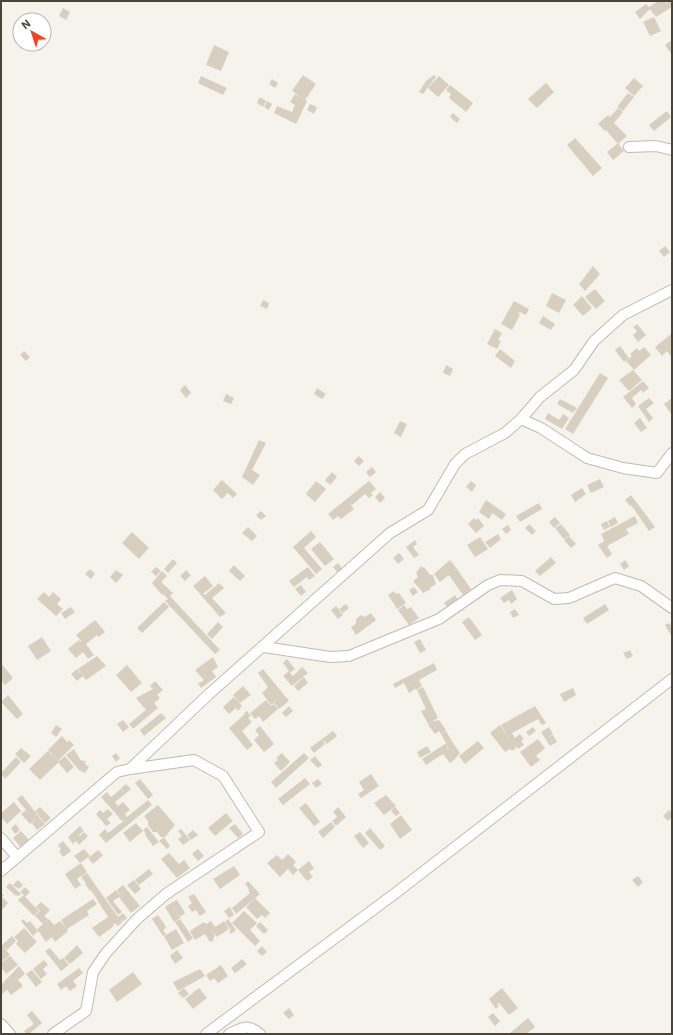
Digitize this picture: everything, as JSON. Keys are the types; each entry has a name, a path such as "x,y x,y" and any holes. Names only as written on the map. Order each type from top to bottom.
{"street":[{"path":"629,147 656,146 672,150"},
{"path":"130,769 209,694 264,647 390,533 428,510 455,464 465,454 505,433 521,419 540,396 574,370 594,341 624,314 672,290"},
{"path":"521,419 542,428 587,458 623,468 656,473 672,453"},
{"path":"264,647 330,657 349,656 439,619 488,585 500,580 522,581 554,599 569,598 614,578 641,586 672,608"},
{"path":"206,1034 397,892 672,679"},
{"path":"1,871 117,772 130,769 194,760 223,776 259,832 166,894 137,919 106,953 93,972 86,1011 53,1034"},
{"path":"1,838 17,856"},
{"path":"1,1024 10,1034"},
{"path":"229,1034 246,1026 252,1027 260,1034"}],"building":[{"path":"658,1 665,1 666,3 672,1 672,7 656,17 650,9 640,19 635,12 646,4 649,7"},
{"path":"63,8 70,12 66,20 59,16"},
{"path":"654,17 661,31 650,36 643,22"},
{"path":"672,40 672,55 665,45"},
{"path":"214,45 229,52 221,71 206,65"},
{"path":"303,75 316,84 305,100 307,101 296,124 274,113 277,106 292,112 295,105 290,102 295,94 304,99 292,91"},
{"path":"434,75 436,77 423,94 419,92 426,81"},
{"path":"201,76 227,88 223,95 198,83"},
{"path":"439,76 449,85 438,97 428,88"},
{"path":"634,78 643,86 634,96 625,88"},
{"path":"272,79 278,83 275,88 269,84"},
{"path":"546,83 554,92 537,108 528,99"},
{"path":"450,85 473,103 466,112 449,98 451,94 446,90"},
{"path":"628,93 634,97 623,111 617,107"},
{"path":"260,97 266,101 263,107 257,103"},
{"path":"267,101 272,104 269,110 264,107"},
{"path":"310,104 317,107 314,114 307,110"},
{"path":"618,108 623,112 614,123 627,136 618,144 606,130 605,131 598,124 608,115 610,117"},
{"path":"667,111 671,117 654,131 649,125"},
{"path":"453,113 460,119 457,123 450,117"},
{"path":"575,138 602,168 593,176 567,145"},
{"path":"618,143 624,151 613,160 607,152"},
{"path":"665,246 670,252 664,257 659,251"},
{"path":"593,266 600,274 585,291 579,284"},
{"path":"595,289 605,301 596,309 585,297"},
{"path":"552,293 566,300 559,313 546,306"},
{"path":"582,296 592,308 583,316 573,305"},
{"path":"263,300 269,303 267,309 260,306"},
{"path":"514,301 529,309 526,315 520,312 518,314 520,315 512,330 501,324"},
{"path":"543,316 555,324 551,330 539,323"},
{"path":"637,324 646,335 638,342 633,335 637,331 633,327"},
{"path":"495,329 502,333 498,340 501,341 497,349 487,344"},
{"path":"671,334 672,358 667,351 662,356 655,347"},
{"path":"620,346 629,358 624,362 615,350"},
{"path":"644,347 651,355 634,370 626,361 632,356 630,354 637,348 639,351"},
{"path":"500,349 515,361 511,368 495,356"},
{"path":"24,351 30,357 26,361 20,355"},
{"path":"446,365 453,369 450,376 443,373"},
{"path":"633,370 642,380 629,391 619,380"},
{"path":"600,373 608,378 573,434 565,429"},
{"path":"643,381 649,388 643,393 641,390 632,398 636,404 632,408 623,397"},
{"path":"185,385 191,393 186,398 180,390"},
{"path":"317,388 326,394 322,399 314,394"},
{"path":"226,394 234,398 231,404 223,401"},
{"path":"649,398 654,403 646,409 653,418 649,422 638,406"},
{"path":"672,398 672,415 664,404"},
{"path":"560,399 577,408 573,413 557,404"},
{"path":"548,413 559,420 563,414 569,418 562,429 545,419"},
{"path":"640,418 647,428 641,432 634,423"},
{"path":"400,421 407,424 401,437 394,433"},
{"path":"259,440 266,443 252,470 260,475 253,485 242,477"},
{"path":"359,456 364,461 359,466 354,461"},
{"path":"372,467 376,472 370,477 366,472"},
{"path":"332,472 337,477 330,485 325,480"},
{"path":"600,479 604,487 591,493 587,485"},
{"path":"222,480 237,494 233,498 228,493 222,499 213,490"},
{"path":"316,481 326,489 315,502 306,494"},
{"path":"369,481 376,489 371,493 373,495 369,498 365,494 352,505 349,502 354,509 341,519 338,516 333,520 328,514"},
{"path":"471,481 476,485 472,492 466,487"},
{"path":"582,488 586,494 575,502 571,495"},
{"path":"380,492 385,498 380,503 375,497"},
{"path":"631,495 655,527 649,531 631,505 630,506 625,500"},
{"path":"486,500 506,514 502,520 492,513 489,519 479,512"},
{"path":"539,503 542,509 520,522 516,516"},
{"path":"261,511 266,516 261,520 256,515"},
{"path":"635,516 638,523 626,529 629,534 607,546 612,554 607,558 598,545 604,541 606,544 601,534"},
{"path":"555,517 560,523 554,528 549,522"},
{"path":"615,517 618,523 611,527 608,521"},
{"path":"474,518 476,520 478,518 484,526 476,533 468,524"},
{"path":"607,521 610,527 604,530 601,524"},
{"path":"529,524 536,531 532,535 525,528"},
{"path":"561,524 570,535 564,539 555,528"},
{"path":"508,525 511,530 506,534 502,529"},
{"path":"248,527 257,536 252,541 242,533"},
{"path":"311,531 316,537 304,548 322,569 316,574 293,547"},
{"path":"132,532 149,548 139,559 122,543"},
{"path":"498,534 501,539 490,548 485,542"},
{"path":"569,536 576,544 571,548 564,540"},
{"path":"480,537 488,549 475,557 467,545"},
{"path":"415,540 417,544 413,547 419,555 414,558 406,547"},
{"path":"320,542 334,559 325,566 311,549"},
{"path":"399,553 404,559 398,564 393,558"},
{"path":"551,557 556,563 540,576 535,571"},
{"path":"173,559 177,563 168,573 164,569"},
{"path":"450,560 457,569 440,582 434,574"},
{"path":"625,560 629,566 624,570 620,564"},
{"path":"338,563 342,568 337,572 333,567"},
{"path":"234,565 245,576 240,581 229,571"},
{"path":"421,566 423,568 424,567 430,575 433,575 436,584 430,588 431,589 423,593 413,581 418,577 416,573"},
{"path":"156,567 161,571 156,576 151,572"},
{"path":"308,567 315,576 309,580 307,577 294,587 289,581"},
{"path":"90,569 95,574 91,579 85,574"},
{"path":"457,569 471,589 463,595 449,575"},
{"path":"116,570 123,575 116,583 110,577"},
{"path":"186,570 191,575 185,581 180,576"},
{"path":"162,571 167,576 161,582 173,593 170,596 220,650 215,654 165,601 168,599 163,594 162,595 152,583"},
{"path":"205,576 213,586 203,594 205,595 219,583 224,588 212,598 226,613 220,617 193,586"},
{"path":"301,585 306,592 301,596 295,589"},
{"path":"414,587 418,592 413,596 409,590"},
{"path":"512,590 517,599 511,604 509,600 504,603 500,598"},
{"path":"394,591 396,594 399,593 406,603 397,609 388,595"},
{"path":"44,592 49,597 53,592 61,599 57,604 63,609 56,616 37,599"},
{"path":"455,595 458,600 448,608 444,603"},
{"path":"164,602 169,607 142,633 137,628"},
{"path":"346,604 349,608 343,613 339,609"},
{"path":"605,604 609,610 587,624 583,618"},
{"path":"404,605 407,609 411,607 419,618 409,625 398,610"},
{"path":"336,606 343,615 338,619 331,610"},
{"path":"71,607 75,612 65,619 61,613"},
{"path":"515,609 519,615 513,618 510,612"},
{"path":"371,613 376,620 356,635 351,627 356,624 356,619 361,615 365,617"},
{"path":"469,617 482,635 475,640 462,622"},
{"path":"95,620 105,632 99,637 97,635 86,644 94,655 88,659 83,652 76,658 68,649 79,640 80,642 83,640 81,641 76,635"},
{"path":"218,622 223,627 212,639 207,634"},
{"path":"669,623 672,627 672,637 665,625"},
{"path":"42,637 51,651 37,660 28,646"},
{"path":"420,639 426,650 420,653 414,642"},
{"path":"630,650 633,656 627,659 623,653"},
{"path":"97,656 106,666 86,680 83,676 77,681 71,674 77,669 82,675 78,669"},
{"path":"213,657 218,667 212,671 216,677 201,688 198,684 204,680 195,670"},
{"path":"287,659 295,669 290,673 293,676 302,667 308,673 292,686 283,676 289,671 283,663"},
{"path":"1,663 13,678 5,685 1,680"},
{"path":"434,663 437,670 419,680 422,686 416,690 413,684 415,689 409,693 404,683 395,688 393,684"},
{"path":"127,665 142,683 131,692 116,675"},
{"path":"263,669 289,701 279,709 274,703 279,699 271,705 262,693 268,687 258,673"},
{"path":"304,677 308,683 298,691 294,686"},
{"path":"155,681 163,690 157,695 160,698 154,703 158,708 133,729 129,724 146,710 136,698 153,689 150,686"},
{"path":"243,686 251,695 240,703 233,695"},
{"path":"423,687 438,718 431,722 439,720 446,730 441,734 439,731 435,734 428,725 431,723 428,724 421,711 426,709 417,690"},
{"path":"573,688 576,695 564,702 560,694"},
{"path":"8,695 23,714 17,719 1,702"},
{"path":"234,697 242,706 238,711 236,708 229,714 223,707"},
{"path":"266,700 271,706 274,704 278,709 263,722 259,716 255,719 250,713"},
{"path":"289,706 293,711 286,717 282,713"},
{"path":"535,706 546,723 542,725 538,719 512,733 515,738 520,734 524,739 521,741 524,745 518,749 515,745 516,748 512,751 510,749 505,752 490,733 500,725 511,741 501,725"},
{"path":"247,711 251,716 248,718 252,722 242,731 253,745 247,750 229,728"},
{"path":"161,713 166,718 144,736 140,730"},
{"path":"123,720 129,727 123,732 117,724"},
{"path":"56,725 62,729 56,737 51,733"},
{"path":"260,726 274,744 264,752 254,740 259,735 255,730"},
{"path":"533,727 536,731 529,736 526,732"},
{"path":"549,727 553,734 548,738 553,735 557,742 550,746 541,732"},
{"path":"333,731 337,736 327,744 322,739"},
{"path":"446,731 451,740 446,743 441,734"},
{"path":"62,736 67,742 69,740 74,745 58,761 48,750"},
{"path":"322,739 325,744 314,753 310,748"},
{"path":"538,739 545,748 536,756 540,760 531,767 520,752"},
{"path":"451,740 460,753 454,760 450,763 443,754 426,765 422,759"},
{"path":"478,741 484,748 465,764 459,756"},
{"path":"427,746 431,752 420,758 417,752"},
{"path":"21,748 31,756 24,763 15,754"},
{"path":"74,749 81,761 86,762 85,764 89,767 85,773 79,770 66,755"},
{"path":"48,751 59,762 40,780 29,769"},
{"path":"116,753 120,758 116,762 112,756"},
{"path":"282,753 290,762 281,771 274,763 278,760 276,758"},
{"path":"304,753 309,758 276,788 271,782"},
{"path":"65,756 74,767 67,773 58,762"},
{"path":"315,756 322,765 318,768 310,760"},
{"path":"16,757 21,762 5,779 1,773"},
{"path":"371,774 379,786 361,798 358,794 364,790 359,782"},
{"path":"305,778 310,784 283,805 278,799"},
{"path":"140,779 153,795 148,799 135,783"},
{"path":"318,779 322,784 316,788 312,783"},
{"path":"126,784 131,789 125,794 121,788"},
{"path":"121,789 125,794 115,802 118,806 123,802 130,810 125,814 127,817 148,800 152,805 106,843 99,835 105,829 108,833 126,819 122,821 101,797 107,792 111,797"},
{"path":"22,795 39,817 30,824 21,814 26,810 17,799"},
{"path":"386,795 396,806 384,815 374,803"},
{"path":"14,802 21,811 7,824 1,817 1,813"},
{"path":"306,803 320,822 314,826 299,808"},
{"path":"158,805 175,825 165,837 161,837 157,832 153,832 144,816"},
{"path":"40,807 51,818 45,823 35,811"},
{"path":"338,807 346,817 336,826 332,821 337,817 333,812"},
{"path":"395,807 400,813 396,816 391,811"},
{"path":"108,809 113,814 107,819 111,823 106,826 96,814 100,810 103,813"},
{"path":"669,810 672,813 672,817 668,821 663,816"},
{"path":"226,813 233,821 215,836 208,828"},
{"path":"401,815 412,830 400,839 390,824"},
{"path":"39,817 45,824 37,830 32,823"},
{"path":"331,822 335,827 323,838 318,832"},
{"path":"136,823 143,831 130,842 123,833"},
{"path":"16,824 20,830 15,834 11,828"},
{"path":"235,824 243,834 238,838 229,828"},
{"path":"80,826 84,831 79,835 80,836 84,832 88,836 79,845 76,841 73,844 68,837"},
{"path":"147,827 159,842 153,846 143,830"},
{"path":"370,828 385,846 380,850 365,833"},
{"path":"181,829 190,840 183,845 178,839 182,836 178,831"},
{"path":"193,830 198,835 191,840 187,835"},
{"path":"21,831 30,841 21,848 13,838"},
{"path":"360,832 369,843 363,848 354,836"},
{"path":"164,837 170,846 167,849 159,841"},
{"path":"63,841 71,851 63,857 59,851 61,850 58,845"},
{"path":"84,849 90,856 80,863 74,856"},
{"path":"198,849 204,856 198,861 192,854"},
{"path":"98,850 103,855 93,864 88,858"},
{"path":"169,853 179,864 184,860 190,868 177,878 161,859"},
{"path":"288,854 296,862 293,865 298,870 293,875 288,869 280,877 267,863 277,855 282,860"},
{"path":"309,861 314,868 309,872 313,877 307,881 298,870"},
{"path":"81,863 87,872 77,879 81,885 75,889 65,874"},
{"path":"234,866 240,875 220,889 213,879"},
{"path":"149,869 153,874 139,885 135,880"},
{"path":"87,873 118,917 123,913 127,918 122,922 120,919 122,923 117,926 115,923 113,925 114,926 99,937 92,928 108,917 81,877"},
{"path":"638,876 643,882 638,887 632,880"},
{"path":"18,880 23,885 19,889 13,885"},
{"path":"134,880 141,889 135,894 127,885"},
{"path":"248,881 260,894 236,914 232,908 250,893 245,884"},
{"path":"10,883 21,894 19,896 16,896 6,887"},
{"path":"123,885 140,906 131,913 119,897 113,901 122,912 118,915 106,898 116,890 122,897 117,890"},
{"path":"25,887 30,892 25,897 39,911 34,916 18,900 24,895 20,892"},
{"path":"1,893 4,895 2,897 8,903 1,911"},
{"path":"194,894 206,912 200,916 196,910 192,912 188,906 192,903 188,897"},
{"path":"255,898 270,913 265,918 262,915 257,919 246,907"},
{"path":"93,899 97,904 87,911 89,915 67,929 68,931 55,942 52,937 46,942 37,929 49,919 57,929 54,925 60,921 66,928 61,920"},
{"path":"177,900 185,913 180,917 171,903"},
{"path":"41,902 50,910 44,916 48,919 43,924 35,916 40,911 36,907"},
{"path":"171,903 180,918 174,922 165,907"},
{"path":"230,907 234,915 229,918 224,911"},
{"path":"244,911 257,923 250,930 260,941 255,946 232,923"},
{"path":"158,915 166,928 163,930 166,934 163,936 152,919"},
{"path":"23,919 27,923 30,921 38,931 33,936 21,921"},
{"path":"180,919 193,938 188,942 175,922"},
{"path":"228,919 236,930 231,934 229,931 231,930 225,922"},
{"path":"211,921 215,927 224,921 229,929 217,937 211,930 215,936 213,938 214,940 210,942 205,934 195,940 190,931 204,922 206,924"},
{"path":"260,922 268,930 264,934 256,926"},
{"path":"24,928 37,942 25,953 16,944 18,941 14,937"},
{"path":"176,929 184,943 172,950 164,936"},
{"path":"12,936 16,941 7,950 2,945"},
{"path":"2,945 10,955 1,962 1,946"},
{"path":"77,945 83,953 70,964 64,958"},
{"path":"262,946 267,952 262,956 257,951"},
{"path":"50,948 60,960 63,958 69,965 61,971 45,951"},
{"path":"177,950 183,958 175,964 170,956"},
{"path":"10,956 18,965 6,974 1,967 1,963"},
{"path":"242,959 247,964 235,973 231,968"},
{"path":"44,960 48,965 43,969 47,974 41,979 33,969"},
{"path":"221,965 228,976 218,983 214,978 210,981 206,975"},
{"path":"19,966 25,974 18,980 23,986 11,995 7,990 1,995 1,985"},
{"path":"79,968 83,973 73,981 77,986 70,991 66,986 61,990 57,984"},
{"path":"200,969 205,976 178,991 173,982"},
{"path":"32,970 42,982 36,987 26,974"},
{"path":"133,972 142,984 117,1002 109,990"},
{"path":"184,988 189,994 183,998 178,993"},
{"path":"199,988 207,998 193,1009 185,999"},
{"path":"502,988 518,1008 509,1015 499,1003 497,1004 499,1006 496,1009 489,999"},
{"path":"289,1008 294,1015 289,1019 283,1013"},
{"path":"32,1011 42,1023 29,1034 26,1034 24,1031 34,1024 27,1015"},
{"path":"493,1013 500,1021 495,1026 488,1017"},
{"path":"528,1018 535,1027 526,1034 509,1034"}]}
